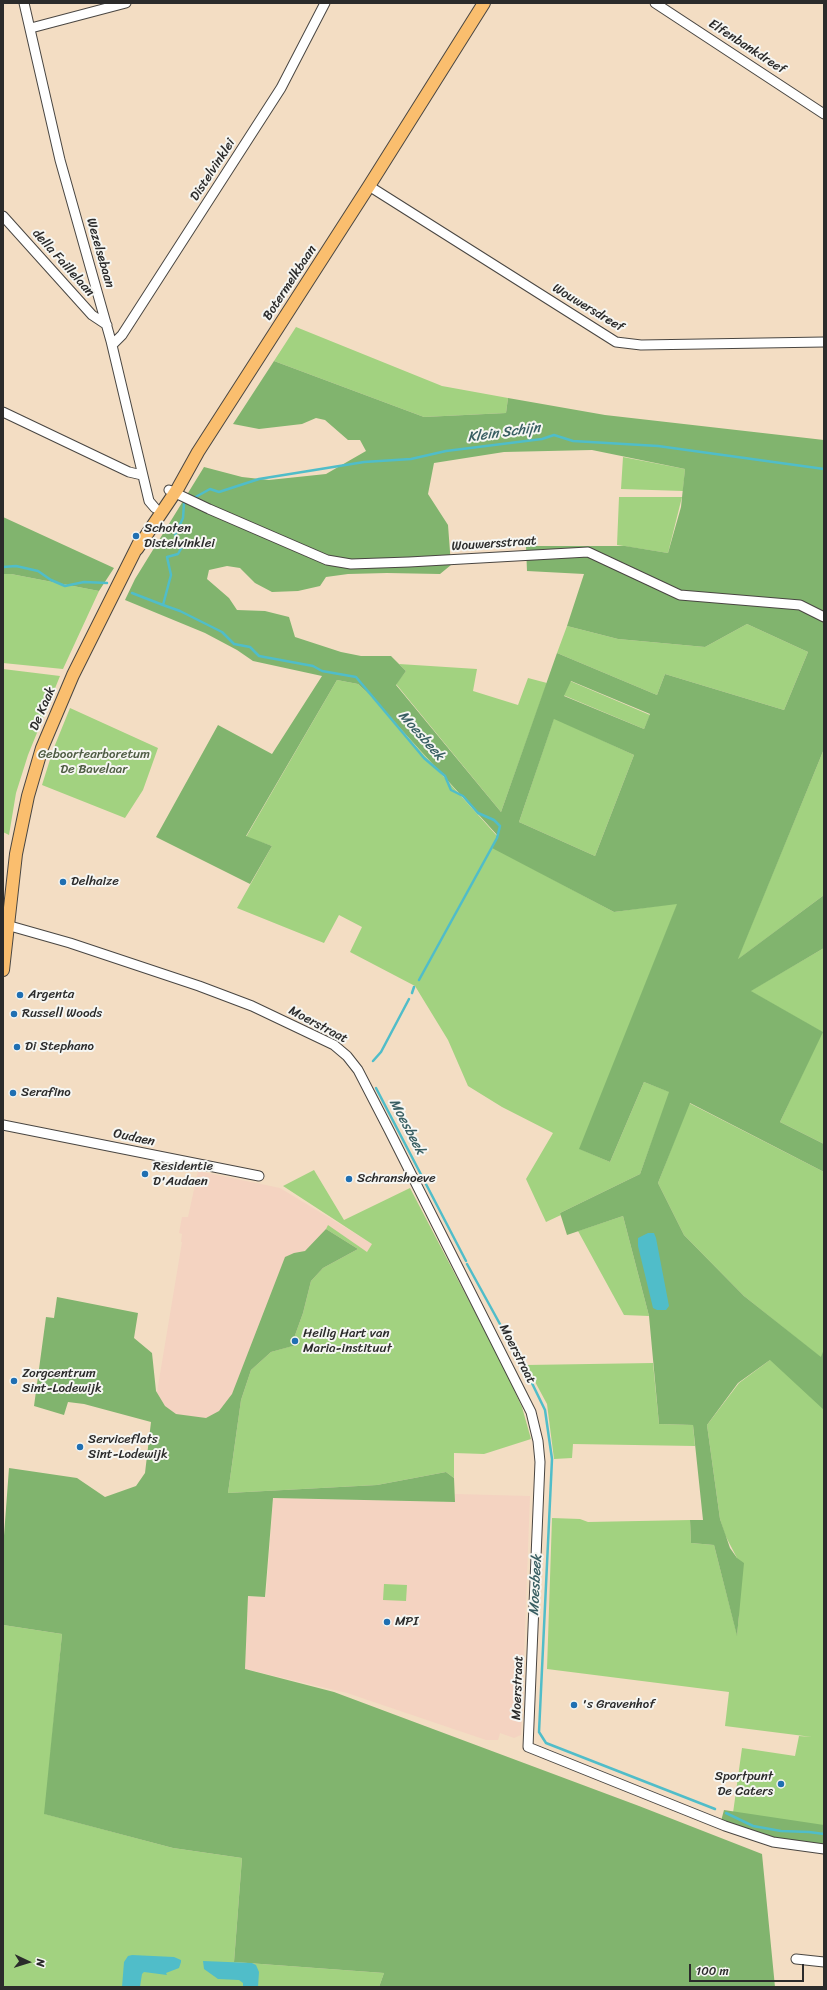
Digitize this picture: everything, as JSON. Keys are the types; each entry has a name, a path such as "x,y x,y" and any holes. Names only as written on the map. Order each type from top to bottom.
{"main road":[{"name":"Botermelkbaan","path":"137,549 172,492 405,130 484,3"},
{"name":"Botermelkbaan","path":"405,130 430,95 489,3"},
{"name":"Botermelkbaan","path":"120,583 155,508 172,492"},
{"name":"De Kaak","path":"3,970 6,925 16,854 28,796 42,748 73,675 120,583"}],"street":[{"name":"Wezelsebaan","path":"24,3 31,28 60,160 107,325 149,501 155,508"},
{"path":"31,28 126,3"},
{"name":"Distelvinklei","path":"112,345 122,335 281,88 325,3"},
{"name":"Elfenbankdreef","path":"655,3 824,114"},
{"name":"Wouwersdreef","path":"369,186 616,342 641,345 824,342"},
{"name":"della Faillelaan","path":"3,216 92,315 107,325"},
{"path":"3,412 129,472 142,475"},
{"name":"Wouwersstraat","path":"172,492 327,560 351,564 588,552 680,595 800,605 824,617"},
{"name":"Moerstraat","path":"6,925 70,943 199,986 252,1006 334,1045 347,1056 358,1070 531,1412 538,1441 540,1462 528,1747 740,1831 773,1842 824,1849"},
{"name":"Oudaen","path":"3,1125 192,1164 259,1176"},
{"path":"796,1959 824,1962"}],"shaded area":[{"name":"Heilig Hart van Maria-instituut","path":"198,1171 280,1188 376,1246 461,1410 152,1422 182,1242 182,1234 179,1233 182,1217 188,1217"},
{"name":"MPI","path":"455,1494 530,1496 521,1735 514,1738 500,1733 498,1740 486,1740 347,1693 245,1669 248,1596 266,1597 273,1498 454,1502"}],"green space":[{"path":"296,327 442,386 508,398 506,413 424,417 274,361"},
{"path":"274,361 424,417 506,413 508,398 605,415 824,440 824,749 738,959 824,895 824,948 751,991 823,1032 780,1122 824,1144 824,1172 690,1103 658,1183 684,1235 744,1296 821,1357 824,1349 824,1410 770,1360 738,1383 707,1425 720,1519 730,1548 737,1558 744,1563 737,1636 714,1545 691,1543 690,1520 703,1520 693,1425 659,1424 649,1316 623,1216 567,1235 560,1213 640,1174 669,1092 644,1082 610,1162 579,1149 677,904 614,912 492,848 498,836 369,694 358,684 337,680 246,836 272,846 250,884 156,837 218,725 272,754 322,676 253,661 237,650 205,633 125,600 135,579 204,467 242,477 269,480 326,474 366,451 360,440 348,440 325,420 316,418 302,424 259,429 233,424","holes":["592,450 685,469 681,507 668,553 625,546 526,546 527,571 584,574 567,626 618,639 705,647 747,624 808,652 784,710 665,674 657,695 557,653 501,812 396,685 406,671 391,656 361,656 341,652 295,637 289,617 265,611 237,610 229,598 207,579 209,570 227,566 240,568 255,583 272,592 298,591 320,586 326,577 348,574 440,574 451,565 448,525 428,494 434,463 504,452","571,681 650,714 644,729 564,696","554,719 634,755 595,856 519,822"]},
{"path":"623,457 685,469 683,491 621,489"},
{"path":"619,497 682,497 668,553 617,545"},
{"path":"3,517 114,568 99,591 11,574 3,574"},
{"path":"3,574 11,574 99,591 63,669 3,663"},
{"path":"747,624 808,652 784,710 665,674 657,695 557,653 567,626 618,639 705,647"},
{"path":"399,664 477,669 473,691 518,705 528,678 547,683 501,812 396,684 406,671"},
{"path":"3,669 60,676 28,755 16,793 9,835 3,832"},
{"path":"337,680 358,684 369,694 498,837 492,847 614,912 678,903 580,1149 610,1162 644,1082 670,1092 640,1174 560,1213 561,1215 546,1222 526,1179 553,1133 502,1107 468,1086 448,1040 415,986 350,952 362,927 339,915 324,943 237,908 272,846 246,837"},
{"path":"570,681 650,715 644,729 563,695"},
{"name":"Geboortearboretum De Bavelaar","path":"70,708 158,748 143,790 125,818 42,785 53,750"},
{"path":"554,718 634,755 595,856 519,822"},
{"path":"824,749 824,895 737,960"},
{"path":"824,948 824,1144 780,1122 822,1032 750,991"},
{"path":"689,1103 824,1172 824,1827 733,1813 742,1748 795,1756 799,1736 812,1737 725,1726 729,1692 547,1669 552,1518 580,1519 588,1522 690,1520 691,1543 714,1545 737,1635 739,1615 737,1558 725,1535 720,1519 707,1425 739,1383 770,1360 820,1357 744,1296 684,1235 658,1183"},
{"path":"314,1170 344,1220 410,1188 503,1366 522,1407 531,1439 484,1454 454,1453 454,1478 446,1472 377,1485 228,1493 241,1400 251,1370 271,1352 299,1344 294,1338 303,1313 311,1281 323,1268 358,1249 326,1229 328,1225 367,1252 372,1244 283,1186"},
{"path":"623,1216 649,1316 624,1315 578,1231"},
{"path":"326,1229 358,1249 323,1268 311,1281 303,1313 294,1338 300,1344 271,1352 251,1370 241,1400 228,1493 377,1485 446,1472 454,1478 455,1502 273,1498 265,1597 248,1596 245,1669 334,1692 639,1806 762,1854 775,1987 379,1987 384,1973 234,1962 242,1858 173,1848 44,1814 62,1634 3,1625 3,1549 9,1468 77,1478 105,1497 136,1486 145,1473 151,1422 84,1404 68,1402 64,1415 34,1406 46,1317 54,1318 57,1297 138,1313 134,1338 152,1353 156,1391 165,1406 176,1414 206,1418 219,1411 232,1394 285,1257 294,1253 305,1251"},
{"path":"653,1363 659,1424 693,1425 695,1446 573,1444 572,1458 554,1459 547,1404 526,1365"},
{"path":"384,1584 407,1585 406,1601 383,1600"},
{"path":"3,1625 62,1634 45,1814 173,1848 242,1858 234,1962 384,1973 379,1987 3,1987"},
{"path":"724,1810 824,1825 824,1845 773,1838 721,1821"}],"water":[{"path":"648,1233 654,1233 656,1238 669,1306 666,1310 657,1310 653,1308 638,1246 638,1238"},
{"path":"128,1956 174,1957 181,1960 181,1962 179,1968 166,1973 167,1975 144,1972 142,1974 140,1987 122,1987 124,1962"},
{"path":"203,1961 252,1963 256,1965 259,1972 258,1987 243,1987 243,1983 239,1980 218,1979 204,1969"}],"waterway":[{"name":"Klein Schijn","path":"192,499 210,489 219,492 259,479 364,462 411,459 446,451 542,439 554,435 573,441 658,446 824,469"},
{"name":"Klein Schijn","path":"132,593 163,605 171,575 167,557 178,554 182,547 175,535 183,518 184,503 186,502"},
{"name":"Klein Schijn","path":"3,567 16,566 38,571 51,580 65,586 84,582 107,583"},
{"name":"Moesbeek","path":"163,605 180,611 222,632 234,644 250,647 259,656 313,666 322,671 356,677 424,758 445,776 451,790 463,796 478,813 494,820 500,826 497,838 419,980"},
{"name":"Moesbeek","path":"412,993 414,987"},
{"name":"Moesbeek","path":"373,1061 381,1052 409,999"},
{"name":"Moesbeek","path":"376,1088 466,1261"},
{"name":"Moesbeek","path":"467,1264 529,1377 545,1410 552,1459 539,1732 546,1743 715,1809"},
{"name":"Moesbeek","path":"726,1813 753,1826 781,1831 824,1834"}],"place":[{"name":"Schoten Distelvinklei","path":"136,536"},
{"name":"Delhaize","path":"63,882"},
{"name":"Argenta","path":"20,995"},
{"name":"Russell Woods","path":"14,1014"},
{"name":"Di Stephano","path":"17,1047"},
{"name":"Serafino","path":"13,1093"},
{"name":"Residentie D'Audaen","path":"145,1174"},
{"name":"Schranshoeve","path":"349,1179"},
{"name":"Heilig Hart van Maria-instituut","path":"295,1341"},
{"name":"Zorgcentrum Sint-Lodewijk","path":"14,1381"},
{"name":"Serviceflats Sint-Lodewijk","path":"80,1447"},
{"name":"MPI","path":"387,1622"},
{"name":"'s Gravenhof","path":"574,1705"},
{"name":"Sportpunt De Caters","path":"781,1784"}]}
